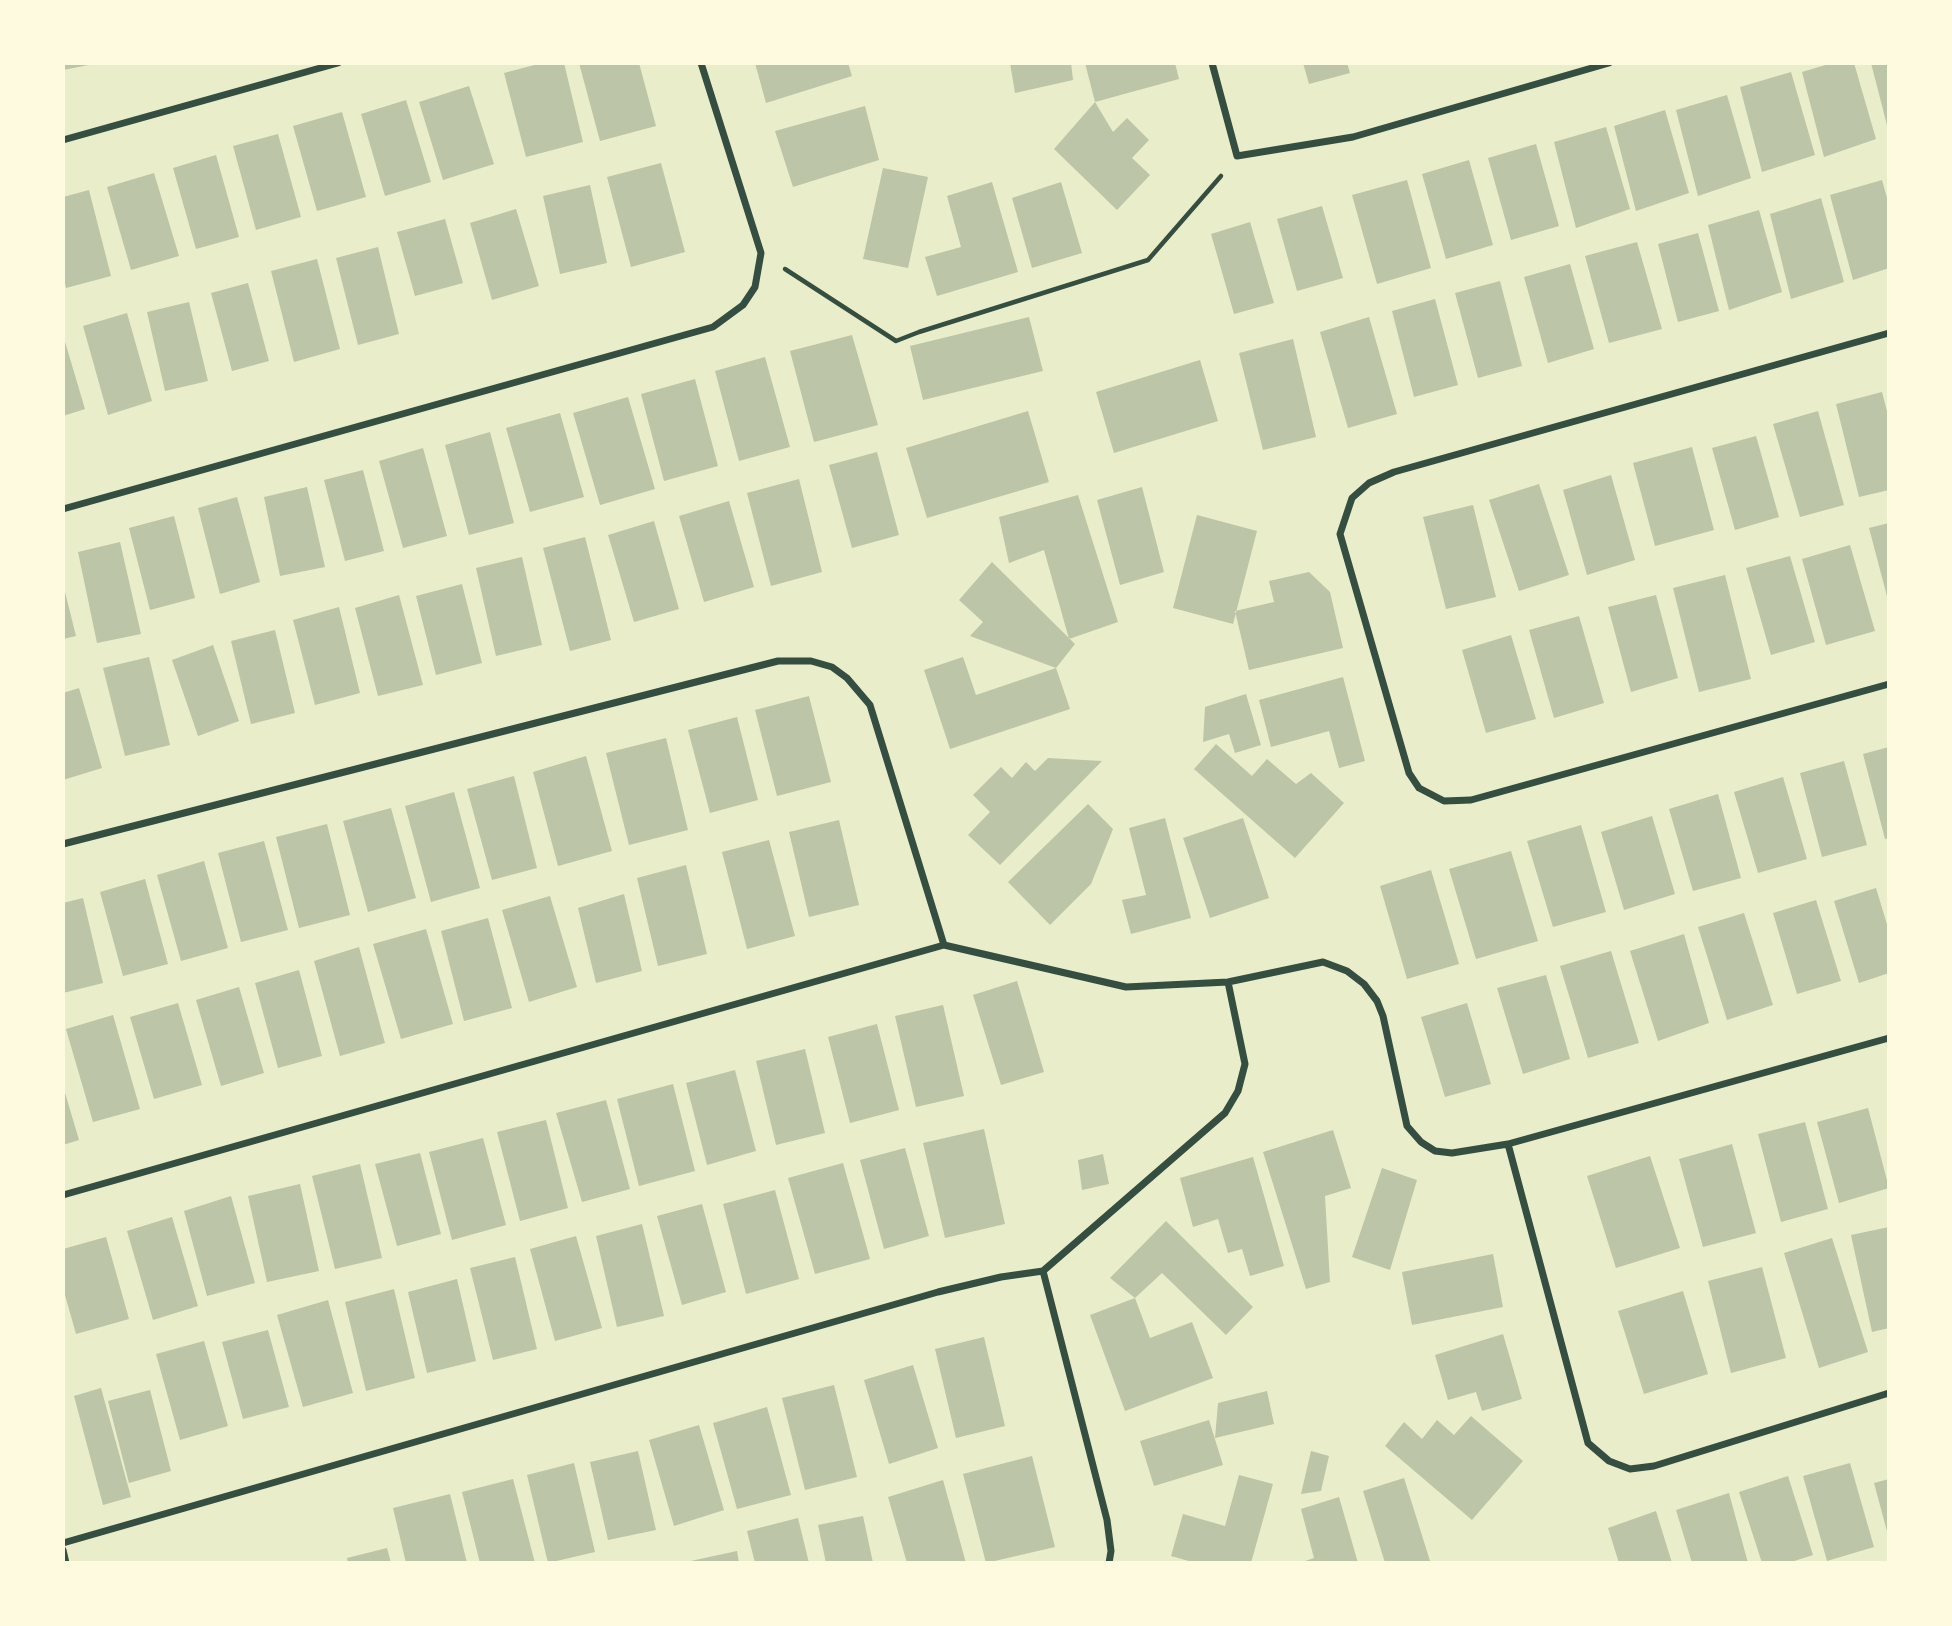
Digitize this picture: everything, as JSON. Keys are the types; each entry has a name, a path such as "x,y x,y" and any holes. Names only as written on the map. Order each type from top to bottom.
{"street":[{"path":"63,140 338,63"},
{"path":"63,509 713,327 743,306 755,286 761,253 701,63"},
{"path":"1212,63 1237,156 1353,137 1609,63"},
{"path":"1889,333 1394,472 1369,483 1352,499 1340,534 1409,773 1419,788 1444,801 1471,800 1889,684"},
{"path":"63,844 778,662 811,660 832,667 870,705 944,946"},
{"path":"63,1195 944,946 1126,987 1228,982 1323,962 1347,971 1364,984 1377,1001 1383,1016 1407,1126 1421,1142 1435,1151 1452,1153 1508,1144 1889,1038"},
{"path":"63,1543 925,1296 1001,1277 1043,1271 1225,1113 1238,1091 1245,1065 1228,982"},
{"path":"1508,1144 1588,1443 1609,1461 1630,1469 1654,1466 1889,1393"},
{"path":"1043,1271 1107,1520 1111,1551 1109,1563"},
{"path":"63,1550 66,1563"}],"path":[{"path":"761,253 896,341 1148,260 1237,156"}],"building":[{"path":"63,63 94,63 94,64 63,70"},
{"path":"542,63 564,63 583,142 526,157 504,73"},
{"path":"579,63 639,63 656,126 600,141"},
{"path":"755,63 848,63 852,76 766,103"},
{"path":"1010,63 1071,63 1073,80 1015,93"},
{"path":"1085,63 1175,63 1179,79 1095,102"},
{"path":"1303,63 1347,63 1350,73 1309,84"},
{"path":"1832,63 1854,63 1876,139 1824,157 1802,72"},
{"path":"1871,63 1889,63 1889,129 1888,129"},
{"path":"1791,72 1815,155 1762,172 1740,87"},
{"path":"469,86 494,164 443,180 419,102"},
{"path":"1727,95 1751,178 1698,196 1676,110"},
{"path":"406,100 431,182 385,196 361,114"},
{"path":"1095,102 1113,132 1127,118 1149,140 1132,158 1150,175 1117,210 1054,149"},
{"path":"865,106 879,160 793,187 775,131"},
{"path":"1665,110 1689,193 1636,211 1614,126"},
{"path":"342,112 366,197 317,211 293,126"},
{"path":"1606,127 1630,209 1576,228 1554,142"},
{"path":"278,134 301,217 256,230 233,146"},
{"path":"1536,144 1559,226 1511,240 1488,158"},
{"path":"216,155 239,237 196,249 173,168"},
{"path":"1469,160 1493,245 1446,259 1422,174"},
{"path":"661,163 685,252 631,267 607,177"},
{"path":"883,168 928,177 908,268 863,259"},
{"path":"154,173 179,256 131,270 107,187"},
{"path":"1407,180 1431,268 1377,284 1352,195"},
{"path":"1882,180 1889,205 1889,268 1853,280 1830,195"},
{"path":"992,182 1018,272 937,296 925,257 961,247 947,196"},
{"path":"1061,182 1082,253 1032,268 1012,198"},
{"path":"590,185 607,263 560,274 543,196"},
{"path":"89,190 111,276 66,288 63,275 63,197"},
{"path":"1821,198 1844,282 1791,299 1770,214"},
{"path":"1322,206 1343,278 1297,291 1277,219"},
{"path":"516,209 539,286 492,300 470,223"},
{"path":"1759,210 1782,292 1729,310 1708,225"},
{"path":"445,219 463,283 415,296 397,232"},
{"path":"1250,222 1274,303 1234,314 1211,234"},
{"path":"1698,233 1719,311 1678,322 1658,244"},
{"path":"1637,242 1662,329 1609,343 1585,256"},
{"path":"378,247 399,334 358,345 336,258"},
{"path":"317,259 340,349 294,362 271,271"},
{"path":"1570,264 1594,349 1548,363 1524,277"},
{"path":"1500,281 1522,366 1478,378 1455,293"},
{"path":"248,283 269,361 232,371 211,293"},
{"path":"1435,299 1458,385 1414,397 1392,311"},
{"path":"189,302 208,381 165,391 147,312"},
{"path":"127,313 152,401 108,415 83,326"},
{"path":"1029,317 1043,371 923,400 910,346"},
{"path":"1369,317 1397,414 1348,428 1320,332"},
{"path":"63,335 85,409 63,416"},
{"path":"852,335 878,425 814,442 790,351"},
{"path":"1293,339 1316,437 1263,450 1239,353"},
{"path":"765,357 790,447 739,461 715,371"},
{"path":"1200,360 1218,421 1114,453 1096,392"},
{"path":"695,379 718,466 664,481 641,394"},
{"path":"1882,392 1889,419 1889,490 1859,497 1836,404"},
{"path":"628,397 655,489 600,505 573,413"},
{"path":"1028,411 1049,482 927,518 906,448"},
{"path":"1818,411 1844,505 1800,517 1773,424"},
{"path":"560,413 584,497 530,512 506,428"},
{"path":"490,432 514,523 469,535 445,445"},
{"path":"1756,436 1779,517 1735,530 1712,448"},
{"path":"1692,447 1714,530 1655,546 1633,463"},
{"path":"423,448 447,536 403,548 379,461"},
{"path":"877,452 899,535 852,548 829,465"},
{"path":"363,470 384,551 345,561 324,480"},
{"path":"1611,475 1635,560 1587,575 1563,490"},
{"path":"799,479 822,572 771,586 747,493"},
{"path":"1539,484 1569,575 1519,591 1489,500"},
{"path":"307,487 325,567 280,576 264,497"},
{"path":"1142,487 1164,572 1120,585 1097,500"},
{"path":"1078,495 1118,622 1069,639 1044,550 1009,563 999,517"},
{"path":"237,497 260,582 220,594 198,508"},
{"path":"729,501 754,587 704,602 679,516"},
{"path":"1473,505 1496,597 1446,609 1423,517"},
{"path":"1197,515 1257,531 1233,624 1173,608"},
{"path":"174,516 195,598 150,610 129,528"},
{"path":"654,521 679,609 634,622 608,535"},
{"path":"1889,523 1889,600 1888,600 1869,528"},
{"path":"585,537 611,640 570,651 543,548"},
{"path":"120,542 141,634 97,643 78,552"},
{"path":"1850,545 1875,631 1826,645 1802,559"},
{"path":"1790,556 1815,642 1771,655 1746,568"},
{"path":"522,557 542,645 496,656 476,568"},
{"path":"992,562 1075,644 1056,668 970,636 983,622 959,600"},
{"path":"1309,572 1330,592 1343,648 1249,670 1235,611 1274,602 1269,581"},
{"path":"1725,575 1751,679 1699,692 1673,588"},
{"path":"462,584 482,663 436,675 416,596"},
{"path":"63,589 76,636 63,639"},
{"path":"399,595 423,685 378,696 355,608"},
{"path":"1656,595 1678,678 1631,692 1608,607"},
{"path":"339,607 360,693 315,705 293,620"},
{"path":"1579,616 1604,703 1554,718 1529,630"},
{"path":"275,630 295,713 251,724 231,641"},
{"path":"1511,635 1536,719 1486,733 1462,650"},
{"path":"213,645 239,721 198,736 172,660"},
{"path":"149,657 170,745 125,756 103,668"},
{"path":"963,657 976,695 1056,668 1070,709 950,749 924,670"},
{"path":"1343,677 1365,761 1339,768 1329,731 1271,747 1259,700"},
{"path":"79,688 102,768 63,780 63,693"},
{"path":"1246,694 1261,745 1235,753 1229,734 1203,742 1205,707"},
{"path":"809,696 831,782 777,796 755,710"},
{"path":"737,717 758,800 710,813 688,730"},
{"path":"666,738 688,830 629,845 606,753"},
{"path":"1216,744 1252,776 1267,759 1296,784 1311,773 1344,803 1295,858 1194,769"},
{"path":"1889,747 1889,838 1885,839 1863,754"},
{"path":"586,756 612,851 558,866 533,772"},
{"path":"1048,758 1102,761 1000,865 968,835 990,812 973,795 1001,767 1012,778 1026,762 1035,771"},
{"path":"1844,761 1867,845 1822,857 1800,773"},
{"path":"514,776 537,868 492,880 467,789"},
{"path":"1783,777 1807,859 1758,873 1734,792"},
{"path":"454,792 480,888 431,902 405,806"},
{"path":"1718,794 1741,878 1693,891 1669,809"},
{"path":"1088,804 1113,829 1091,884 1050,925 1008,882"},
{"path":"391,808 416,898 368,912 343,821"},
{"path":"1652,816 1675,894 1624,910 1601,832"},
{"path":"1165,818 1191,918 1131,934 1122,900 1146,895 1129,828"},
{"path":"1243,818 1269,898 1210,918 1183,838"},
{"path":"839,820 859,905 809,917 789,832"},
{"path":"327,824 350,915 299,928 276,837"},
{"path":"1581,825 1606,912 1553,927 1527,841"},
{"path":"769,840 795,936 747,949 722,852"},
{"path":"264,841 288,930 241,942 218,853"},
{"path":"1511,851 1538,941 1476,959 1449,869"},
{"path":"204,861 228,948 181,961 157,875"},
{"path":"686,865 707,954 658,966 637,878"},
{"path":"1431,870 1459,964 1407,979 1380,886"},
{"path":"145,879 168,964 123,976 100,892"},
{"path":"1876,888 1889,931 1889,973 1859,983 1834,901"},
{"path":"624,894 642,971 596,983 578,908"},
{"path":"550,896 577,987 529,1002 502,910"},
{"path":"83,898 103,983 63,993 63,903"},
{"path":"1816,900 1841,981 1797,994 1773,913"},
{"path":"1744,913 1773,1005 1727,1020 1698,927"},
{"path":"488,918 512,1008 464,1021 441,931"},
{"path":"426,929 453,1024 401,1039 373,944"},
{"path":"1684,934 1709,1023 1658,1041 1630,951"},
{"path":"359,947 385,1043 340,1056 314,961"},
{"path":"1611,951 1639,1043 1588,1058 1560,966"},
{"path":"299,970 322,1056 278,1068 255,983"},
{"path":"1546,975 1570,1059 1523,1074 1497,988"},
{"path":"1017,981 1044,1072 1001,1085 973,995"},
{"path":"239,987 264,1073 221,1086 196,1000"},
{"path":"178,1003 202,1085 154,1099 130,1017"},
{"path":"1467,1003 1491,1084 1445,1097 1421,1017"},
{"path":"943,1005 964,1096 916,1107 895,1016"},
{"path":"113,1015 140,1109 93,1122 66,1029"},
{"path":"877,1024 899,1110 850,1123 828,1037"},
{"path":"805,1049 825,1133 776,1145 756,1061"},
{"path":"735,1070 756,1151 707,1165 686,1083"},
{"path":"673,1084 695,1171 639,1186 617,1099"},
{"path":"63,1086 79,1140 63,1145"},
{"path":"606,1100 630,1189 582,1202 556,1113"},
{"path":"1868,1108 1889,1188 1839,1203 1817,1122"},
{"path":"546,1120 568,1208 520,1221 497,1132"},
{"path":"1805,1122 1828,1209 1781,1222 1758,1134"},
{"path":"984,1129 1005,1224 945,1238 923,1143"},
{"path":"1333,1130 1351,1188 1325,1196 1330,1282 1306,1289 1263,1152"},
{"path":"483,1138 506,1225 452,1240 429,1152"},
{"path":"1732,1144 1756,1233 1703,1247 1679,1159"},
{"path":"905,1148 929,1236 884,1249 860,1160"},
{"path":"420,1153 441,1234 397,1246 375,1164"},
{"path":"1103,1154 1109,1184 1082,1190 1078,1160"},
{"path":"1650,1156 1680,1248 1616,1268 1587,1176"},
{"path":"1253,1157 1284,1266 1250,1276 1242,1249 1228,1253 1218,1219 1193,1227 1180,1178"},
{"path":"843,1163 870,1259 815,1274 788,1178"},
{"path":"360,1164 382,1258 335,1269 312,1176"},
{"path":"1382,1168 1417,1180 1390,1270 1352,1257"},
{"path":"300,1184 319,1271 267,1282 248,1196"},
{"path":"775,1190 799,1279 746,1294 723,1204"},
{"path":"231,1196 255,1283 207,1296 184,1211"},
{"path":"702,1204 726,1292 682,1305 657,1216"},
{"path":"172,1217 198,1306 153,1320 127,1231"},
{"path":"1166,1221 1253,1307 1226,1335 1162,1273 1135,1298 1110,1278"},
{"path":"642,1224 664,1316 617,1327 596,1236"},
{"path":"1889,1227 1889,1328 1872,1332 1851,1235"},
{"path":"576,1236 602,1328 555,1341 530,1249"},
{"path":"106,1237 129,1319 76,1334 63,1288 63,1249"},
{"path":"1832,1238 1868,1352 1819,1368 1784,1253"},
{"path":"1493,1254 1503,1307 1412,1325 1402,1272"},
{"path":"515,1257 537,1349 493,1360 470,1268"},
{"path":"1762,1267 1786,1358 1731,1373 1708,1281"},
{"path":"457,1279 476,1361 427,1373 408,1292"},
{"path":"394,1289 415,1378 366,1391 345,1302"},
{"path":"1683,1291 1708,1374 1644,1394 1618,1311"},
{"path":"1135,1298 1150,1338 1192,1322 1213,1378 1125,1411 1090,1315"},
{"path":"328,1300 353,1393 303,1407 277,1315"},
{"path":"268,1330 289,1407 243,1419 222,1342"},
{"path":"1503,1334 1522,1399 1482,1411 1476,1392 1448,1400 1435,1355"},
{"path":"984,1337 1005,1426 956,1438 935,1349"},
{"path":"204,1341 228,1426 180,1440 156,1354"},
{"path":"913,1365 938,1448 889,1464 864,1380"},
{"path":"834,1385 857,1477 805,1490 782,1398"},
{"path":"101,1388 131,1497 103,1505 74,1396"},
{"path":"150,1390 171,1471 129,1483 108,1401"},
{"path":"1267,1391 1274,1424 1215,1438 1218,1403"},
{"path":"767,1407 791,1495 737,1509 713,1423"},
{"path":"1471,1416 1523,1461 1472,1520 1385,1446 1404,1422 1422,1439 1437,1420 1454,1435"},
{"path":"1209,1420 1223,1465 1154,1486 1140,1441"},
{"path":"699,1425 724,1510 674,1526 649,1440"},
{"path":"638,1451 656,1530 608,1540 590,1462"},
{"path":"1311,1451 1329,1456 1321,1491 1301,1494"},
{"path":"1032,1456 1055,1547 986,1563 963,1474"},
{"path":"574,1463 595,1552 548,1563 527,1475"},
{"path":"1850,1463 1874,1547 1827,1561 1803,1476"},
{"path":"1239,1475 1273,1484 1251,1563 1196,1563 1171,1556 1183,1514 1225,1526"},
{"path":"1788,1476 1813,1555 1788,1563 1762,1563 1739,1492"},
{"path":"1404,1478 1430,1561 1424,1563 1385,1563 1363,1491"},
{"path":"513,1479 535,1563 480,1563 462,1492"},
{"path":"1889,1479 1889,1535 1888,1535 1874,1483"},
{"path":"943,1480 966,1563 907,1563 888,1497"},
{"path":"1729,1493 1748,1563 1692,1563 1676,1510"},
{"path":"450,1494 467,1563 406,1563 393,1508"},
{"path":"1339,1497 1358,1563 1299,1563 1314,1558 1301,1509"},
{"path":"1656,1511 1672,1563 1619,1563 1608,1528"},
{"path":"863,1516 873,1563 826,1563 818,1525"},
{"path":"798,1518 809,1563 755,1563 747,1531"},
{"path":"387,1548 391,1563 348,1563 347,1558"},
{"path":"737,1551 739,1563 686,1563 686,1562"}]}
